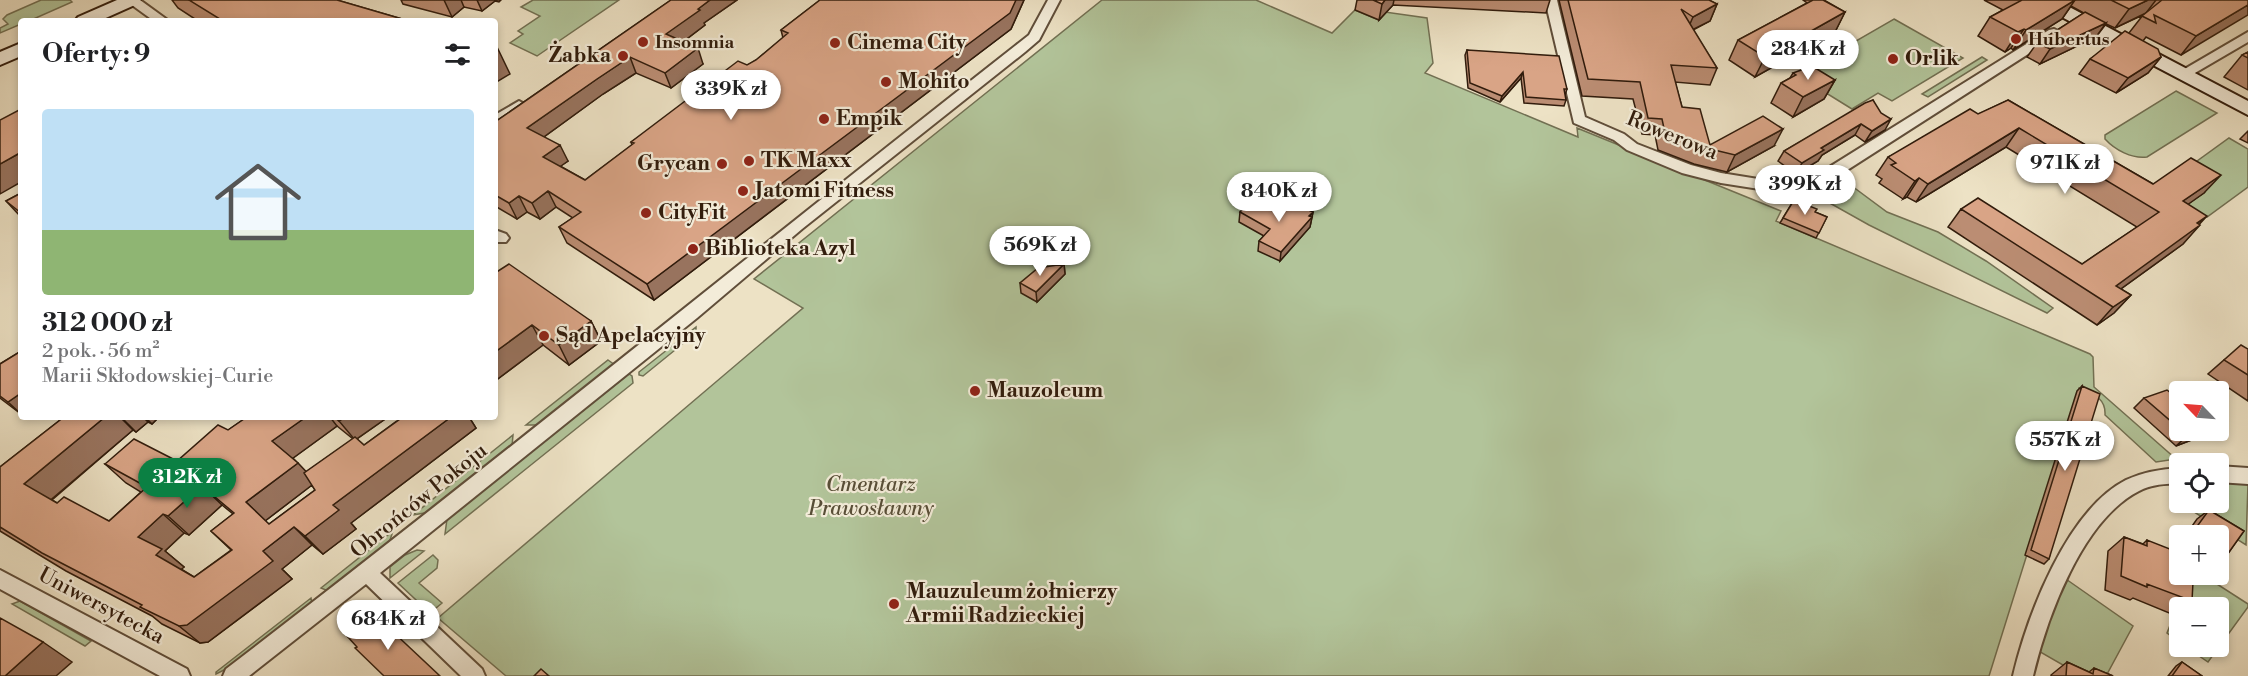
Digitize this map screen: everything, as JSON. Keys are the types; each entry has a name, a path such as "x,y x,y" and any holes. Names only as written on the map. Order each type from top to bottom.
{"street":[{"path":"91,18 131,0 158,18"},
{"name":"Obrońców Pokoju","path":"233,676 367,573 661,338 797,225 1027,43 1034,37 1054,0"},
{"name":"Rowerowa","path":"1551,0 1579,120 1619,137 1632,147 1687,169 1721,178 1787,190 1803,188 1836,170 2078,18"},
{"path":"2043,0 2248,109"},
{"path":"2183,74 2248,36"},
{"path":"0,58 18,50"},
{"path":"498,120 534,95"},
{"path":"2229,475 2248,476"},
{"path":"2023,676 2035,633 2060,571 2079,537 2101,510 2126,489 2148,479 2169,476"},
{"path":"367,573 475,676"},
{"name":"Uniwersytecka","path":"0,579 180,676"}],"green space":[{"path":"41,0 70,0 72,2 36,18 18,18 18,25 0,33 0,28 8,24 3,19"},
{"path":"533,0 619,0 537,56 510,43 523,34 518,31 540,16 521,7"},
{"name":"Cmentarz Prawosławny","path":"1102,0 1256,0 1332,33 1355,10 1379,20 1385,12 1427,18 1433,63 1425,73 1578,137 1577,128 1781,211 1776,221 2090,354 2093,357 2094,387 2169,453 2169,460 2156,462 2105,415 2105,409 2098,397 2079,388 1989,676 506,676 438,618 803,308 754,279"},
{"name":"Orlik","path":"1894,19 1963,58 1892,101 1878,93 1852,109 1797,75"},
{"path":"1982,57 1987,60 1928,97 1922,94"},
{"path":"2176,91 2217,113 2147,157 2136,157 2124,153 2105,139 2105,135"},
{"path":"2229,138 2248,149 2248,187 2207,217 2187,205 2175,177"},
{"path":"1837,175 1887,212 1938,232 1986,261 2053,308 2047,313 1869,225 1810,192"},
{"path":"696,327 696,333 643,376 639,375 639,372"},
{"path":"608,360 615,365 538,425 526,425"},
{"path":"629,374 632,376 633,383 445,534 447,519"},
{"path":"513,435 512,446 430,512 413,515"},
{"path":"2229,478 2248,483 2246,545 2229,534 2229,525 2215,525 2196,513 2229,513"},
{"path":"393,531 389,543 328,591 321,588"},
{"path":"417,550 424,551 390,578 390,567 405,555"},
{"path":"433,555 438,560 437,568 419,583 442,603 430,613 398,583"},
{"path":"2063,577 2133,626 2106,676 2082,676 2035,649"},
{"path":"2179,585 2219,585 2248,604 2248,607 2229,633 2229,597 2179,597"},
{"path":"311,598 312,604 232,666 216,674 216,672"},
{"path":"20,601 91,641 85,646 12,604"},
{"path":"2201,657 2212,657 2208,662"}],"building":[{"path":"189,0 337,0 399,18 218,18"},
{"path":"671,0 710,0 666,34 698,48 665,73 630,57 527,128 560,145 543,157 585,180 738,61 747,65 756,60 788,33 781,30 820,0 1016,0 1010,13 647,284 559,227 581,212 548,191 532,203 519,196 509,203 498,197 498,120"},
{"path":"1373,0 1385,0 1382,4"},
{"path":"1568,0 1709,0 1717,4 1693,17 1681,9 1717,68 1671,65 1682,107 1700,109 1710,145 1763,116 1783,129 1735,155 1702,147 1665,133 1662,119 1648,118 1640,82 1588,79"},
{"path":"1813,0 1823,0 1845,12 1765,57 1738,40"},
{"path":"2022,0 2075,0 2026,30 2018,32 1990,17"},
{"path":"2111,0 2148,0 2129,9"},
{"path":"2162,0 2248,0 2248,5 2196,36 2154,15 2156,23 2142,16"},
{"path":"2085,12 2106,23 2050,49 2037,43"},
{"path":"2125,31 2158,49 2161,57 2128,78 2090,59"},
{"path":"1467,50 1559,56 1567,89 1564,89 1566,100 1526,97 1523,72 1502,96 1470,83"},
{"path":"1812,66 1835,80 1803,97 1781,83 1796,75 1793,73"},
{"path":"1873,100 1881,113 1891,119 1872,131 1861,124 1821,148 1824,150 1802,163 1784,151 1865,103"},
{"path":"2008,100 2153,184 2191,158 2221,175 2183,201 2207,216 2197,223 2200,225 2116,286 2131,295 2113,307 1961,209 1978,198 2082,264 2159,212 2019,128 1928,184 1919,178 1915,181 1891,165 1896,163 1888,157 1970,109 1978,114"},
{"path":"18,111 18,154 0,164 0,120"},
{"path":"18,195 18,211 6,201"},
{"path":"1252,200 1279,214 1293,203 1313,212 1309,216 1312,217 1281,252 1259,241 1270,229 1240,212"},
{"path":"1794,200 1817,209 1815,212 1827,217 1819,233 1783,218"},
{"path":"509,264 591,321 559,345 532,325 498,350 498,271"},
{"path":"1064,264 1036,292 1020,283 1038,268"},
{"path":"2241,345 2248,349 2248,375 2224,360"},
{"path":"18,353 18,395 8,402 0,396 0,364"},
{"path":"2082,386 2100,394 2049,559 2031,550"},
{"path":"2167,390 2169,392 2169,420 2144,398"},
{"path":"60,420 101,420 24,484 57,503 64,497 109,521 147,487 105,464 134,439 177,461 218,425 228,430 243,420 302,420 272,441 298,463 246,502 269,524 315,490 304,473 355,437 364,445 399,420 447,420 333,505 339,510 305,536 294,527 263,551 273,561 187,625 179,626 140,607 142,605 42,553 0,527 0,467","holes":["202,486 234,513 211,531 232,550 194,577 156,555 162,549 138,537 163,514 168,516"]},
{"path":"2207,513 2214,513 2244,531 2229,552 2229,525 2198,525"},
{"path":"2124,537 2147,546 2147,540 2169,549 2169,585 2193,585 2192,597 2181,597 2147,584 2147,587 2121,576"},
{"path":"374,614 440,676 384,676 355,648 357,647 347,636"},
{"path":"0,618 43,642 5,676 0,676"},
{"path":"2067,662 2093,674 2094,668 2113,676 2066,676"},
{"path":"2182,662 2202,676 2172,676"},
{"path":"541,669 549,676 534,676"}],"place":[{"name":"Hubertus","path":"2016,39"},
{"name":"Insomnia","path":"643,42"},
{"name":"Cinema City","path":"835,43"},
{"name":"Żabka","path":"623,56"},
{"name":"Orlik","path":"1893,59"},
{"name":"Mohito","path":"886,82"},
{"name":"Empik","path":"824,119"},
{"name":"TK Maxx","path":"749,161"},
{"name":"Grycan","path":"722,164"},
{"name":"Jatomi Fitness","path":"743,191"},
{"name":"CityFit","path":"646,213"},
{"name":"Biblioteka Azyl","path":"693,249"},
{"name":"Sąd Apelacyjny","path":"544,336"},
{"name":"Mauzoleum","path":"975,391"},
{"name":"Mauzuleum żołnierzy Armii Radzieckiej","path":"894,604"}]}
